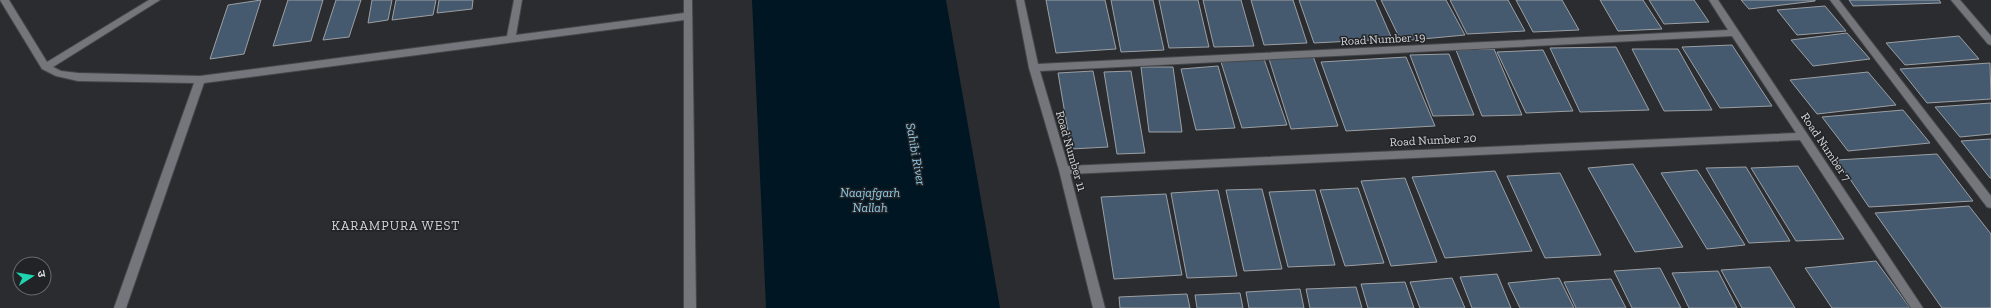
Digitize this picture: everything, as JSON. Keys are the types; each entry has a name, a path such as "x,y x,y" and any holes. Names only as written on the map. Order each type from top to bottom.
{"street":[{"path":"4,0 45,67 59,74 78,78 200,80 687,16"},
{"path":"45,67 156,0"},
{"path":"511,40 518,0"},
{"path":"688,0 690,308"},
{"name":"Road Number 11","path":"1020,0 1034,68 1064,170 1099,308"},
{"name":"Road Number 7","path":"1713,0 1917,308"},
{"path":"1834,0 1991,204"},
{"path":"1955,0 1991,42"},
{"name":"Road Number 19","path":"1034,68 1734,33"},
{"path":"120,308 200,80"},
{"name":"Road Number 20","path":"1064,170 1804,136"}],"water":[{"name":"Naajafgarh Nallah","path":"752,0 946,0 1000,308 766,308"}],"building":[{"path":"261,0 244,54 210,59 228,5"},
{"path":"288,0 323,0 311,41 273,46"},
{"path":"336,0 361,0 349,37 323,40"},
{"path":"372,0 392,0 388,20 368,23"},
{"path":"396,0 436,0 433,15 392,20"},
{"path":"439,0 473,0 472,9 437,13"},
{"path":"1046,0 1105,0 1116,49 1056,53"},
{"path":"1111,0 1153,0 1164,50 1121,52"},
{"path":"1159,0 1198,0 1209,47 1169,48"},
{"path":"1203,0 1241,0 1254,46 1214,47"},
{"path":"1251,0 1293,0 1307,43 1264,45"},
{"path":"1299,0 1375,0 1392,39 1314,43"},
{"path":"1381,0 1446,0 1465,35 1401,41"},
{"path":"1450,0 1508,0 1525,31 1467,34"},
{"path":"1516,0 1562,0 1579,30 1533,32"},
{"path":"1600,0 1643,0 1662,29 1618,31"},
{"path":"1649,0 1694,0 1709,22 1664,24"},
{"path":"1741,0 1815,0 1815,1 1749,9"},
{"path":"1849,0 1939,0 1941,3 1853,6"},
{"path":"1825,6 1846,31 1797,35 1777,10"},
{"path":"1847,33 1870,59 1813,66 1791,40"},
{"path":"1959,36 1979,59 1905,65 1886,43"},
{"path":"1732,45 1772,106 1720,108 1682,47"},
{"path":"1616,47 1649,110 1580,112 1550,48"},
{"path":"1494,49 1522,115 1482,116 1456,50"},
{"path":"1632,49 1678,49 1712,110 1664,111"},
{"path":"1543,50 1573,111 1526,113 1497,52"},
{"path":"1449,54 1474,115 1433,116 1410,55"},
{"path":"1313,56 1338,126 1291,129 1269,59"},
{"path":"1406,57 1435,126 1346,131 1321,62"},
{"path":"1264,59 1287,125 1242,128 1221,62"},
{"path":"1990,63 1991,99 1927,103 1900,69"},
{"path":"1218,66 1235,128 1196,130 1181,69"},
{"path":"1141,67 1173,67 1182,132 1149,132"},
{"path":"1093,71 1108,147 1071,149 1058,73"},
{"path":"1131,71 1145,153 1117,154 1104,72"},
{"path":"1868,72 1896,105 1817,114 1790,80"},
{"path":"1991,103 1991,134 1960,137 1935,107"},
{"path":"1903,110 1930,143 1848,151 1822,117"},
{"path":"1991,139 1991,178 1990,178 1961,141"},
{"path":"1937,154 1973,201 1869,207 1837,160"},
{"path":"1633,164 1683,247 1635,252 1588,168"},
{"path":"1798,166 1844,239 1796,241 1751,168"},
{"path":"1746,167 1790,241 1749,243 1706,168"},
{"path":"1697,170 1745,245 1707,249 1661,173"},
{"path":"1495,171 1532,251 1445,258 1412,177"},
{"path":"1560,173 1601,255 1545,258 1507,176"},
{"path":"1405,178 1437,262 1391,266 1361,181"},
{"path":"1358,188 1384,263 1345,266 1320,190"},
{"path":"1262,189 1282,269 1244,271 1226,190"},
{"path":"1218,190 1237,276 1187,278 1171,193"},
{"path":"1315,190 1335,265 1288,267 1269,192"},
{"path":"1166,194 1182,275 1114,279 1101,197"},
{"path":"1969,206 1991,234 1991,308 1942,308 1875,213"},
{"path":"1876,261 1910,308 1832,308 1805,268"},
{"path":"1770,267 1795,308 1742,308 1721,270"},
{"path":"1660,268 1681,308 1632,308 1614,271"},
{"path":"1718,271 1737,308 1689,308 1672,273"},
{"path":"1497,274 1511,308 1472,308 1460,277"},
{"path":"1452,278 1465,308 1420,308 1410,282"},
{"path":"1559,278 1574,308 1520,308 1508,283"},
{"path":"1611,279 1626,308 1576,308 1564,282"},
{"path":"1405,282 1414,308 1368,308 1361,284"},
{"path":"1356,287 1362,308 1310,308 1306,289"},
{"path":"1300,289 1304,308 1249,308 1246,292"},
{"path":"1240,293 1243,308 1197,308 1195,295"},
{"path":"1187,294 1190,308 1120,308 1119,297"}],"district":[{"name":"KARAMPURA WEST","path":"396,225"}],"water label":[{"name":"Sahibi River","path":"916,154"}]}
